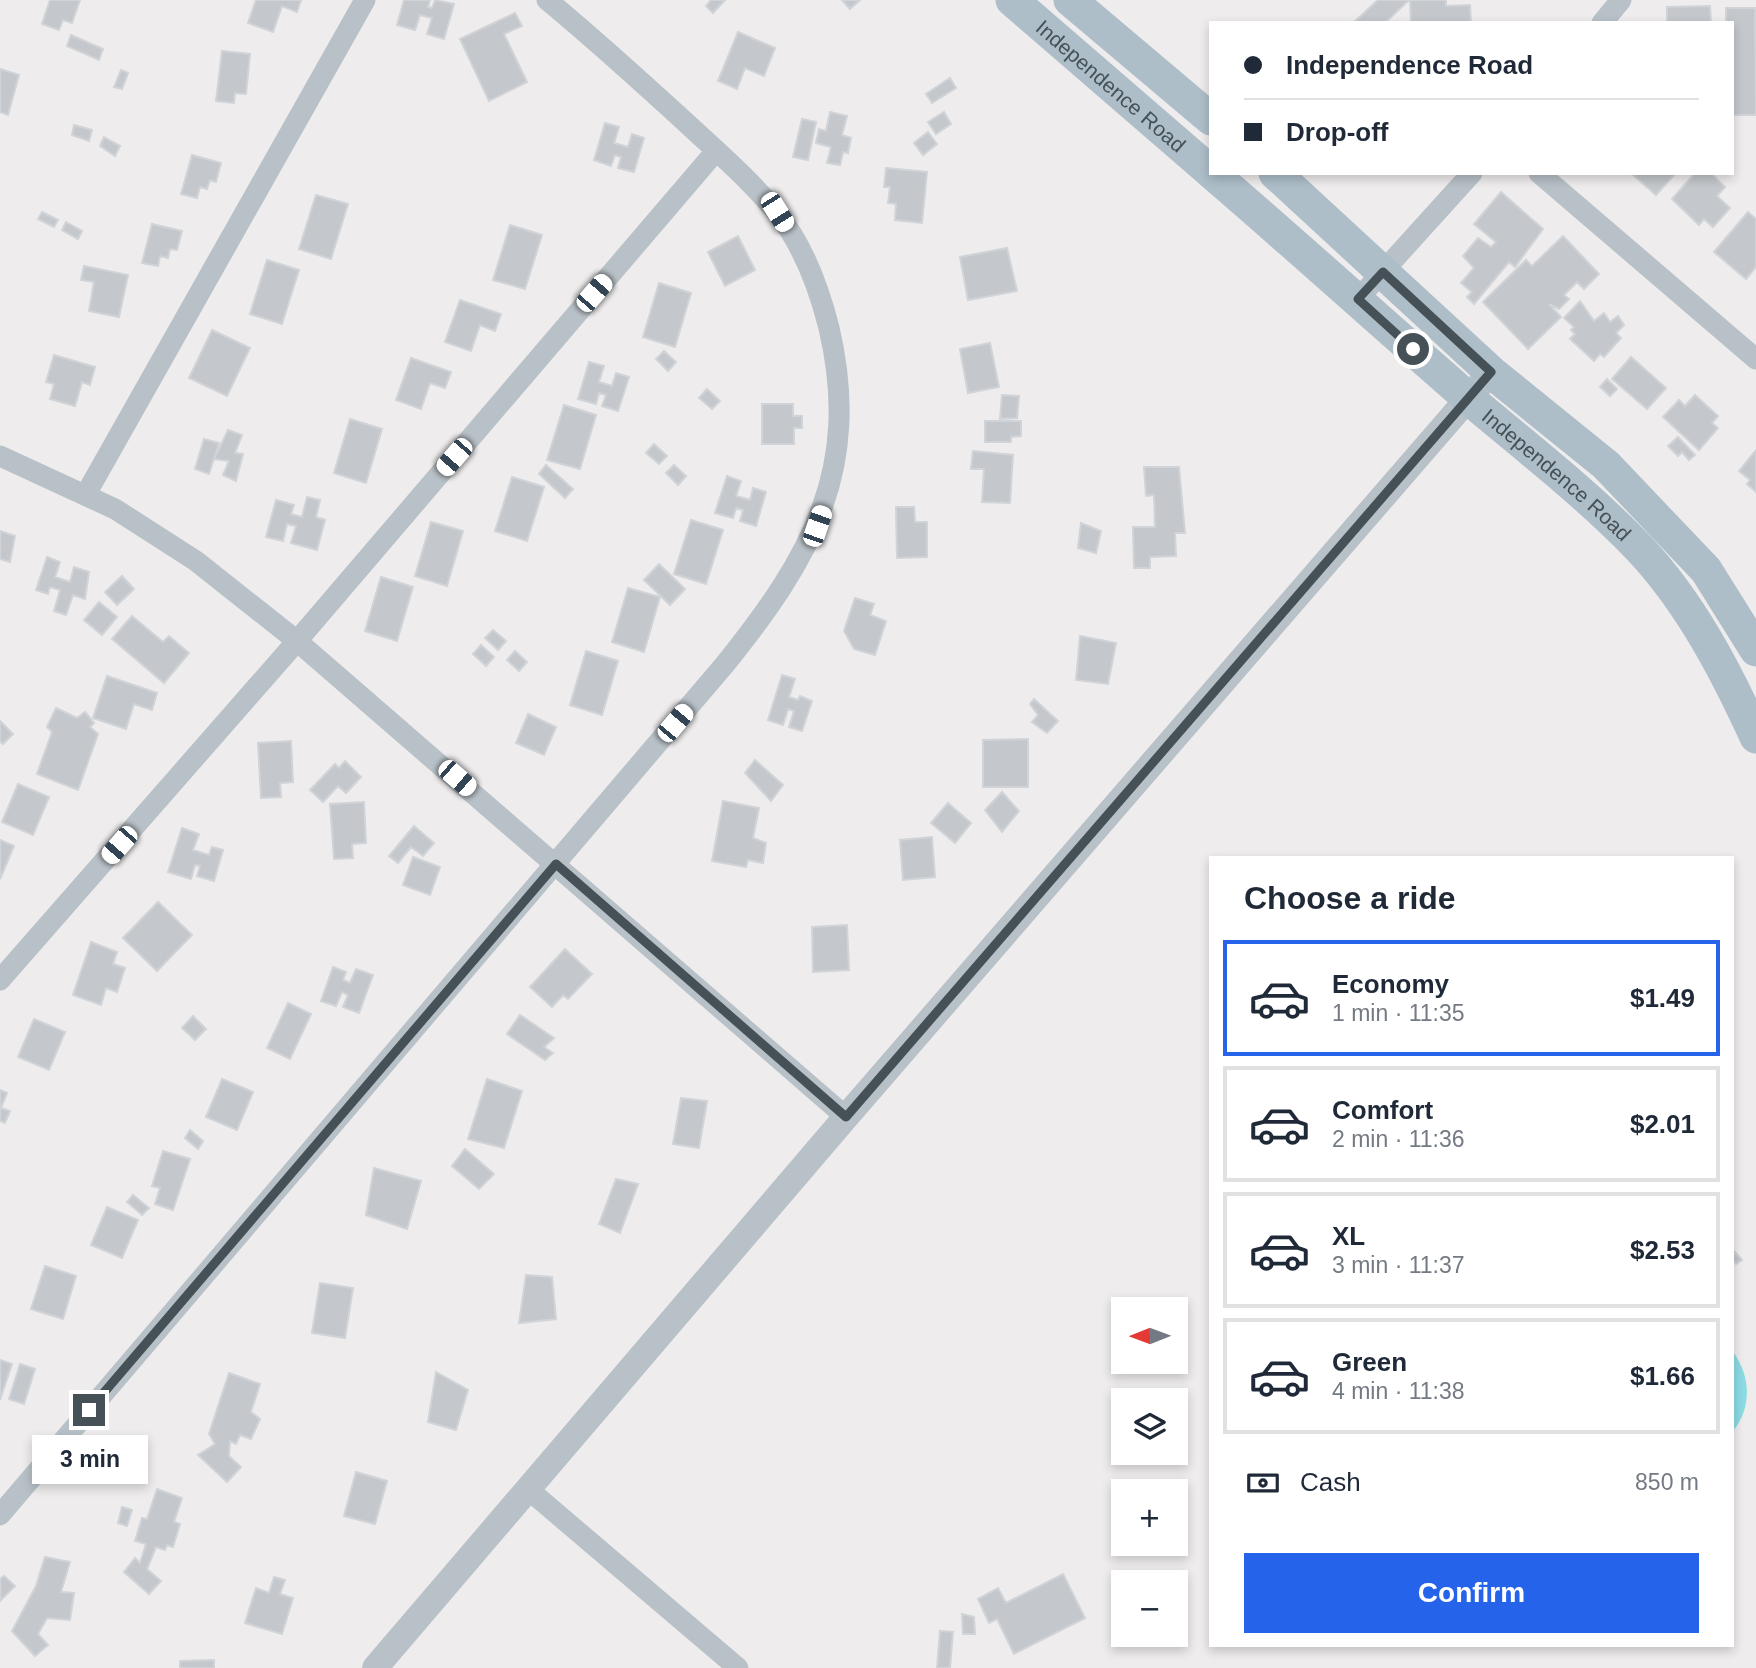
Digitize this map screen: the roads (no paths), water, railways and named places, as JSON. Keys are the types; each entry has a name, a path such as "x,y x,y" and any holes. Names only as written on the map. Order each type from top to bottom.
{"main road":[{"name":"Independence Road","path":"1012,0 1209,170"},
{"name":"Independence Road","path":"1070,0 1209,117"},
{"name":"Independence Road","path":"1214,175 1468,398 1576,487 1641,550 1722,666 1756,737"},
{"name":"Independence Road","path":"1277,175 1491,372 1606,465 1706,570 1756,650"}],"street":[{"path":"86,494 365,0"},
{"path":"0,1515 755,627 794,570 817,526 832,481 840,396 834,351 814,280 777,212 716,150 612,54 547,0"},
{"path":"1604,21 1621,0"},
{"path":"0,980 297,641 716,150"},
{"path":"1358,299 1470,175"},
{"path":"1541,175 1756,359"},
{"path":"375,1668 846,1117 1491,372"},
{"path":"0,456 86,494 157,534 196,561 297,641 846,1117"},
{"path":"529,1490 738,1668"}],"water":[{"path":"1734,1354 1743,1371 1747,1392 1744,1412 1734,1430"}]}
